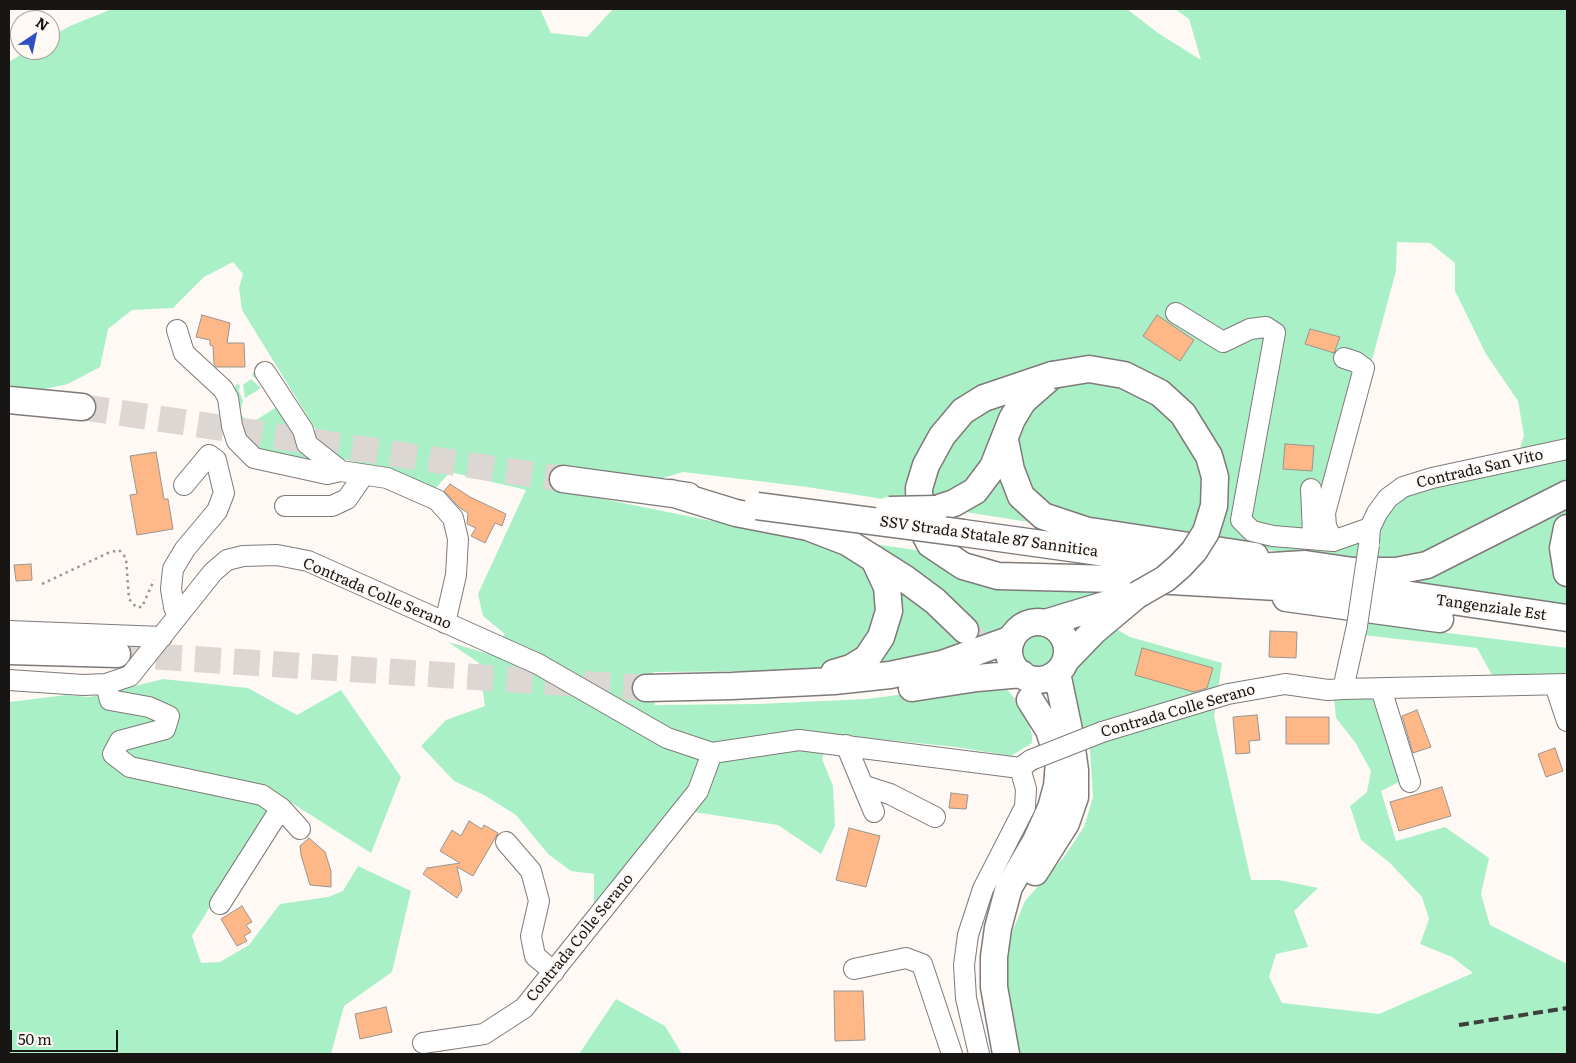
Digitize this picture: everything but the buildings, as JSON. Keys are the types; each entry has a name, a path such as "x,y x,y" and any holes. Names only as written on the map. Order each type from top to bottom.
{"main road":[{"path":"1089,369 1124,375 1160,393 1183,414 1209,456 1215,477 1214,506 1206,532 1194,550 1165,579 998,576 963,566 930,544 920,524 918,488 926,465 942,436 963,412 984,398 1052,375 1089,369"},
{"path":"757,506 826,503 888,510 936,509 954,503 975,491 993,467 1012,419 1023,401 1052,375"},
{"path":"9,400 82,407"},
{"path":"1005,440 1011,470 1021,496 1043,516 1065,525 1090,531 1353,571 1396,571 1427,566 1567,494"},
{"name":"SSV Strada Statale 87 Sannitica","path":"563,479 963,533 1152,579 1224,569 1414,597"},
{"path":"670,493 736,513 808,527 847,542 935,601 965,630"},
{"path":"1567,528 1562,548 1567,572"},
{"path":"1090,531 1152,579 1492,626 1555,631"},
{"path":"732,686 758,678 834,673 851,668 867,658 881,637 889,611 887,588 874,559"},
{"path":"1224,569 1305,564"},
{"path":"732,686 800,694 1027,684 1045,679 1062,666 1094,630 1152,579"},
{"path":"646,688 732,686 890,675 942,664 1012,639 1022,627 1029,624 1045,623 1152,579 1277,587 1332,584"},
{"path":"1414,597 1440,606 1555,631"},
{"name":"Tangenziale Est","path":"1414,597 1567,618"},
{"path":"1005,906 1037,869 1066,824 1074,797 1075,770 1062,666 1067,651 1061,633 1045,623"},
{"path":"1012,639 1010,658 1015,668 1070,735"},
{"path":"9,651 117,654"},
{"path":"1006,1054 998,1020 994,966 998,928 1009,887 1036,841 1051,808 1057,786 1059,762 1049,730 1027,684"}],"street":[{"path":"1176,313 1223,342 1250,329 1266,327 1275,333 1241,520 1252,531 1272,536 1323,539 1369,537 1357,626 1343,689"},
{"path":"177,330 184,353 223,390 228,398 232,426 237,441 245,452 254,458 327,474 341,471 363,476 387,478 418,490 437,500 453,518 458,539 456,575 445,623"},
{"path":"1323,539 1326,526 1324,513 1364,368 1356,362 1344,358"},
{"path":"265,372 304,430 307,444 341,471"},
{"name":"Contrada San Vito","path":"1369,537 1388,498 1403,487 1432,478 1567,449"},
{"path":"178,616 174,607 171,589 173,569 185,548 217,511 224,492 216,460 209,455 184,485"},
{"path":"285,506 332,506 347,499 363,476"},
{"path":"1311,489 1323,539"},
{"name":"Contrada Colle Serano","path":"9,680 83,685 106,684 130,676 213,572 227,560 242,556 276,555 308,561 538,664 666,738 712,753 799,740 1025,764 1102,732 1228,694 1285,684 1328,690 1561,684"},
{"path":"9,631 162,637"},
{"path":"106,684 110,700 149,707 169,716 165,729 120,741 113,754 130,767 262,795 281,808 300,829"},
{"path":"1561,684 1567,721"},
{"path":"1381,689 1410,782"},
{"path":"846,745 865,786 874,812"},
{"name":"Contrada Colle Serano","path":"423,1042 484,1034 524,1008 698,791 712,753"},
{"path":"979,1054 966,998 964,965 968,935 983,889 1026,807 1025,764"},
{"path":"865,786 890,794 935,817"},
{"path":"220,904 281,808"},
{"path":"506,842 531,871 539,902 531,936 535,956 554,972"},
{"path":"854,968 906,958 922,964 952,1054"}],"path":[{"path":"42,584 108,553 119,550 126,558 129,599 136,607 142,607 154,580 162,570 173,569"}],"green space":[{"path":"112,9 540,9 551,33 587,37 613,9 1127,9 1158,33 1201,60 1189,19 1175,9 1567,9 1567,609 1402,581 1339,561 1100,523 1035,523 807,487 683,472 660,479 570,467 558,470 559,490 712,521 1091,575 1104,589 1060,611 1028,612 1005,625 1001,633 896,670 653,672 655,705 758,704 867,699 943,689 1004,686 1025,711 1032,735 1032,743 1011,756 956,747 831,734 822,759 833,786 835,826 821,854 778,825 675,809 594,909 594,874 571,871 548,854 516,815 484,795 454,781 421,746 446,720 485,706 479,663 448,642 489,654 505,634 483,616 478,594 526,490 450,472 435,489 408,476 332,456 242,310 239,288 243,274 233,262 204,277 173,308 132,310 108,329 100,367 68,384 40,390 9,385 9,62 12,60 60,60 60,32","holes":["1397,242 1430,243 1455,263 1455,291 1486,354 1518,401 1524,435 1519,452 1406,480 1364,520 1338,529 1333,528 1330,515 1396,271"]},
{"path":"253,372 259,372 328,465 246,447 231,393 237,384 240,385 239,391 243,401 240,411 242,416 249,421 253,422 278,406 258,380 252,376"},
{"path":"251,379 261,388 245,398 243,385"},
{"path":"1369,623 1567,648 1567,680 1496,682 1477,648 1363,635"},
{"path":"1113,627 1130,637 1222,663 1214,716 1251,880 1279,880 1318,888 1294,911 1308,947 1276,954 1269,977 1282,1003 1379,1014 1473,973 1452,957 1420,944 1429,919 1422,897 1390,863 1361,840 1350,806 1367,792 1371,771 1355,742 1336,718 1334,698 1377,697 1398,762 1399,782 1381,791 1396,841 1445,827 1489,858 1481,894 1490,925 1567,964 1567,1054 1019,1054 1007,1008 1006,960 1012,932 1025,901 1064,857 1084,827 1093,797 1090,750 1069,692 1069,674 1080,658"},
{"path":"1038,630 1053,636 1059,651 1053,666 1038,672 1023,666 1017,651 1023,636"},
{"path":"163,679 248,688 297,715 341,690 401,777 371,853 279,795 192,936 201,963 220,962 249,945 280,904 328,897 343,891 358,866 411,891 392,972 344,1006 331,1054 9,1054 9,702 66,695 90,697"},
{"path":"616,999 665,1026 682,1054 579,1054"}],"tunnel":[{"path":"82,407 563,479"},
{"path":"969,634 1030,700"},
{"path":"117,654 646,688"}],"railway":[{"path":"1459,1025 1567,1008"}]}
